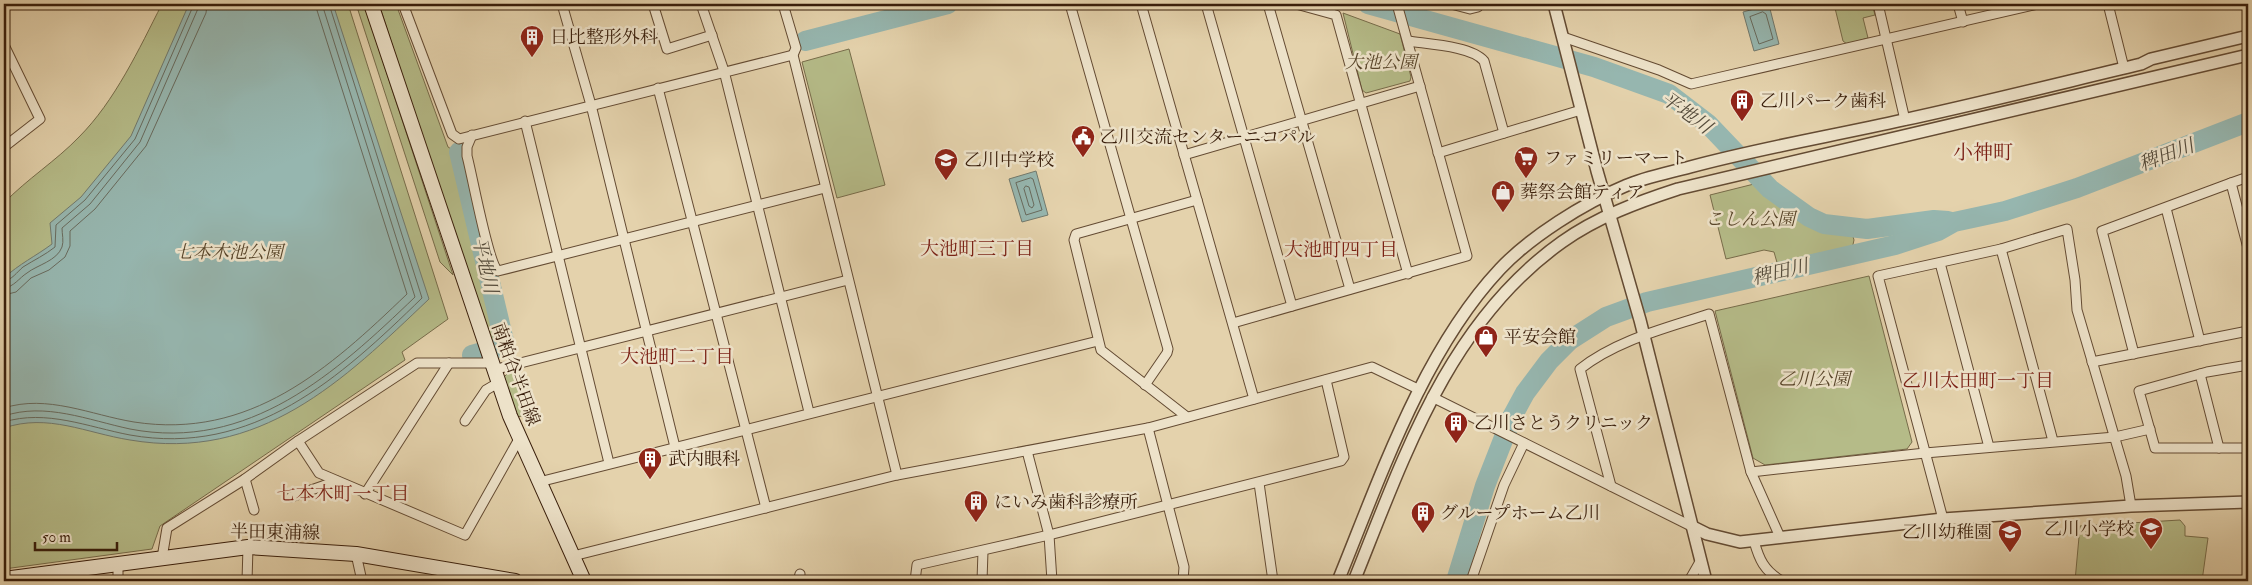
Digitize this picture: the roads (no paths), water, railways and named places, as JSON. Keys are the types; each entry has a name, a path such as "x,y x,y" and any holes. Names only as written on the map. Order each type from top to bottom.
{"main road":[{"name":"南粕谷半田線","path":"371,4 489,359 519,439 584,581"},
{"name":"半田東浦線","path":"4,578 40,578 118,564 248,547 356,554 499,580 515,581"}],"street":[{"path":"403,4 456,136 472,135 793,55"},
{"path":"562,4 591,105 675,447"},
{"path":"653,4 667,49 712,35"},
{"path":"702,4 724,71 809,412"},
{"path":"783,4 796,48 793,55 825,188 897,475"},
{"path":"1070,4 1168,349 1168,353 1145,385"},
{"path":"1141,4 1254,399"},
{"path":"1206,4 1292,306"},
{"path":"1268,4 1350,289"},
{"path":"1296,4 1336,15 1408,274"},
{"path":"1233,324 1467,256 1397,4"},
{"path":"1450,4 1470,10 1478,7 1477,4"},
{"path":"1554,4 1604,196 1644,335 1706,581"},
{"path":"1878,4 1905,120"},
{"path":"1958,4 1963,22"},
{"path":"1563,37 1660,70 1691,84 2035,4"},
{"path":"2108,4 2124,68"},
{"path":"1338,581 1386,462 1420,390 1454,330 1483,289 1502,267 1553,226 1604,196 1626,186 1723,158 1905,120 2124,68 2215,42 2248,36"},
{"path":"1408,41 1451,47 1480,56 1484,61 1504,133"},
{"path":"4,45 40,119 4,147"},
{"path":"1354,581 1411,441 1432,398 1468,336 1510,287 1563,241 1631,204 1678,189 1740,176 2248,55"},
{"path":"1184,155 1420,86"},
{"path":"658,88 766,508"},
{"path":"1438,153 1581,110"},
{"path":"525,121 610,463"},
{"path":"472,135 467,147 467,156 494,268 498,271 825,188"},
{"path":"2134,354 2102,231 2248,177"},
{"path":"2232,183 2248,248"},
{"path":"1187,417 1101,350 1074,240 1076,234 1197,200"},
{"path":"2166,208 2200,341"},
{"path":"1943,519 1878,276 2001,249 2067,229 2075,280 2077,310 2126,476 2131,506"},
{"path":"2001,249 2053,442"},
{"path":"1940,263 1989,447"},
{"path":"162,558 167,528 244,479 417,363 449,363 580,348 848,280"},
{"path":"1610,486 1580,369 1596,356 1644,335 1709,314 1751,472 1780,537"},
{"path":"2092,362 2248,331"},
{"path":"539,482 809,412 1098,341"},
{"path":"365,494 449,363"},
{"path":"2248,365 2200,374 2139,391 2155,448 2248,448"},
{"path":"573,556 897,475 1148,428 1372,367 1420,390"},
{"path":"2200,374 2219,448"},
{"path":"915,581 917,565 1049,535 1341,462 1344,458 1326,380"},
{"path":"465,421 486,390 498,383"},
{"path":"1432,398 1490,425 1692,527 1708,534 1740,542 1943,519 2131,506 2248,502"},
{"path":"1148,428 1184,567 1183,581"},
{"path":"1751,472 1925,453 2115,437 2150,429"},
{"path":"298,441 319,473 465,535 519,439"},
{"path":"1471,581 1504,485 1522,442"},
{"path":"1027,451 1049,535 1052,581"},
{"path":"244,479 254,510"},
{"path":"291,497 337,481"},
{"path":"1259,483 1273,581"},
{"path":"1754,541 1762,564 1772,576 1782,581"},
{"path":"248,547 248,581"},
{"path":"982,581 983,551"},
{"path":"356,554 362,581"},
{"path":"1689,581 1701,560"},
{"path":"118,564 118,581"}],"water":[{"name":"七本木池公園","path":"189,4 333,4 429,299 364,359 331,385 296,409 259,427 219,439 177,444 130,440 52,423 20,424 4,428 4,278 52,244 50,223 81,197 131,136"},
{"path":"1769,5 1779,44 1754,51 1743,12"},
{"path":"1036,171 1048,215 1022,222 1009,179"}],"waterway":[{"name":"平地川","path":"805,41 948,4"},
{"name":"平地川","path":"1368,4 1594,67 1669,94 1708,124 1770,189 1809,217 1824,224 1867,229 1934,220 1948,221"},
{"name":"稗田川","path":"1456,581 1485,486 1512,417 1525,393 1549,361 1570,340 1606,317 1647,302 1895,245 1938,231 1954,222 2005,211 2077,188 2248,122"},
{"name":"平地川","path":"459,152 504,341 501,347 472,355"}],"place":[{"name":"日比整形外科","path":"532,58"},
{"name":"乙川パーク歯科","path":"1742,122"},
{"name":"乙川交流センターニコパル","path":"1083,158"},
{"name":"ファミリーマート","path":"1526,179"},
{"name":"乙川中学校","path":"946,181"},
{"name":"葬祭会館ティア","path":"1503,213"},
{"name":"平安会館","path":"1486,358"},
{"name":"乙川さとうクリニック","path":"1456,444"},
{"name":"武内眼科","path":"650,480"},
{"name":"にいみ歯科診療所","path":"976,523"},
{"name":"グループホーム乙川","path":"1423,534"},
{"name":"乙川小学校","path":"2151,550"},
{"name":"乙川幼稚園","path":"2010,553"}],"district":[{"name":"小神町","path":"1983,152"},
{"name":"大池町三丁目","path":"977,248"},
{"name":"大池町四丁目","path":"1341,249"},
{"name":"大池町二丁目","path":"677,356"},
{"name":"乙川太田町一丁目","path":"1978,380"},
{"name":"七本木町一丁目","path":"343,493"}],"park label":[{"name":"大池公園","path":"1381,62"},
{"name":"こしん公園","path":"1750,219"},
{"name":"乙川公園","path":"1814,379"}]}
